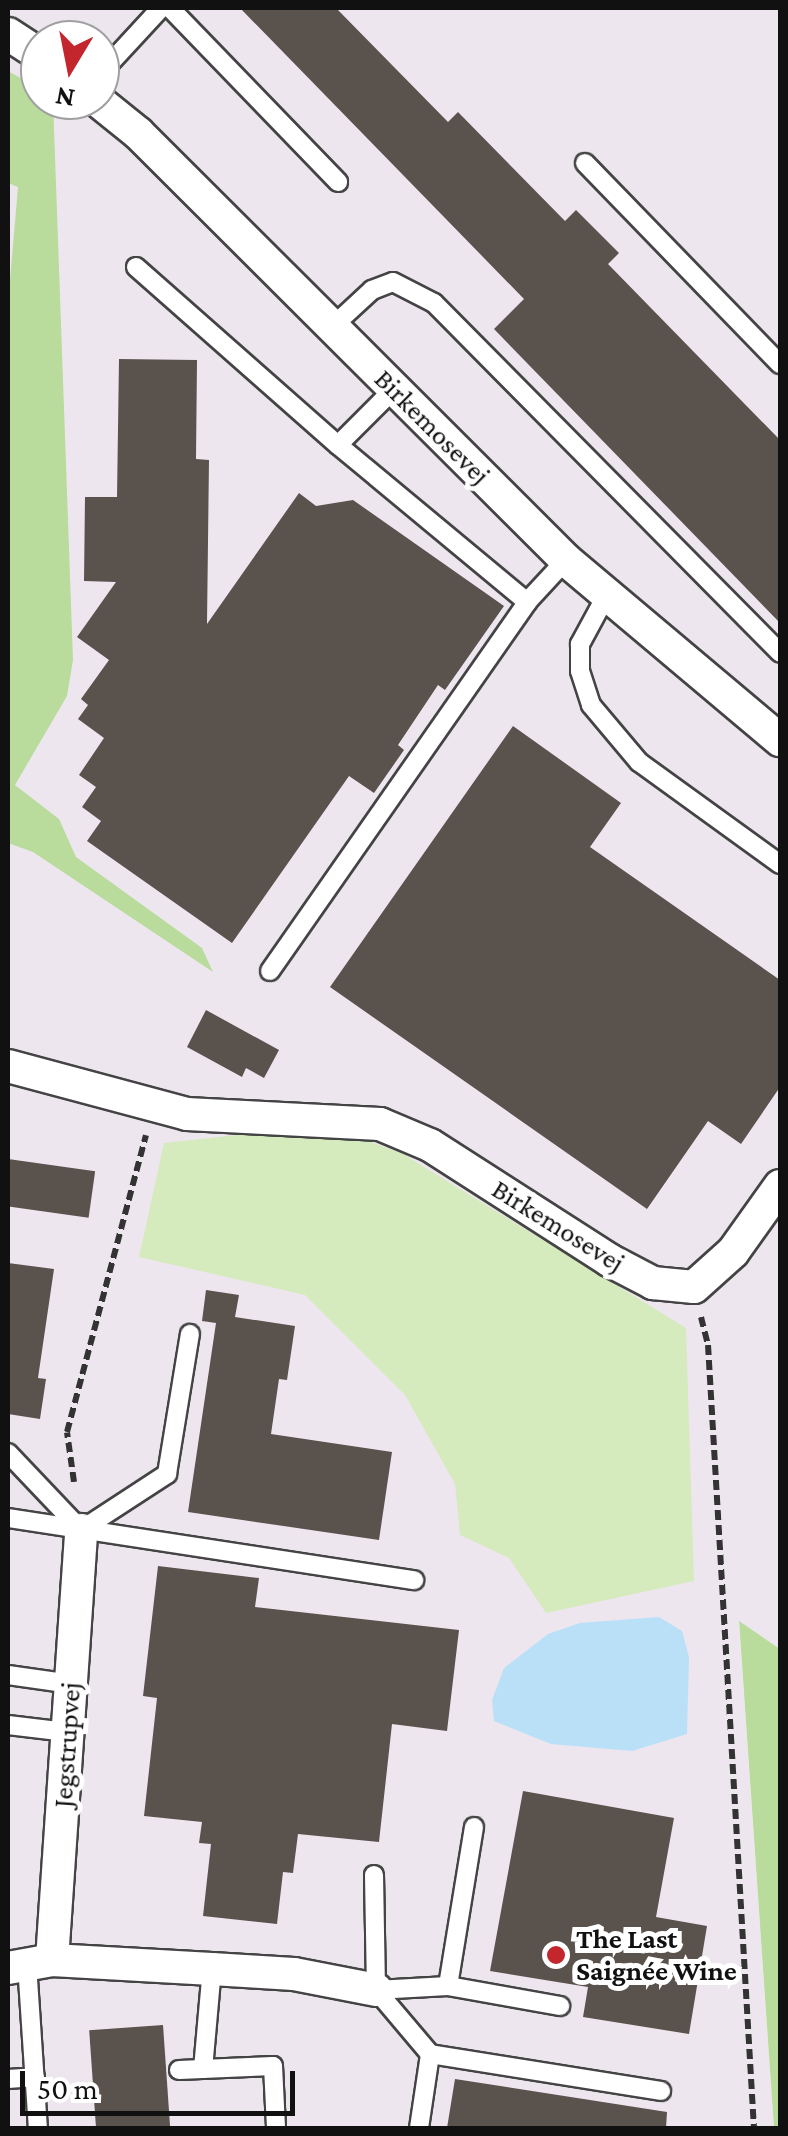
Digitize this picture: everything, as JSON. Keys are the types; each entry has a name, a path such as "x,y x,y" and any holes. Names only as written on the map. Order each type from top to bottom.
{"street":[{"name":"Birkemosevej","path":"120,118 566,560 780,740"},
{"name":"Birkemosevej","path":"8,1066 187,1114 380,1124 430,1145 653,1283 694,1287"},
{"path":"694,1287 733,1252 780,1186"},
{"name":"Jegstrupvej","path":"29,1964 67,1732 81,1530"},
{"path":"29,1964 294,1974 376,1990"}],"lane":[{"path":"120,52 161,8"},
{"path":"170,8 338,182"},
{"path":"585,163 780,364"},
{"path":"136,267 338,445 527,602"},
{"path":"332,328 372,290 393,282 434,303 780,653"},
{"path":"338,445 394,389"},
{"path":"270,970 527,602 566,560"},
{"path":"606,596 580,644 580,671 591,705 639,762 780,864"},
{"path":"81,1530 166,1474 190,1334"},
{"path":"8,1453 81,1530"},
{"path":"8,1518 414,1580"},
{"path":"8,1675 71,1684"},
{"path":"8,1725 67,1732"},
{"path":"448,1986 474,1827"},
{"path":"374,1874 376,1990 430,2054 661,2091"},
{"path":"29,1964 38,2128"},
{"path":"203,2069 212,1969"},
{"path":"376,1990 448,1986 560,2006"},
{"path":"419,2128 430,2054"},
{"path":"180,2070 273,2066 276,2128"},
{"path":"8,2079 35,2077"}],"path":[{"path":"81,1530 66,1432 154,1105"},
{"path":"694,1287 708,1344 754,2128"}],"shaded area":[{"path":"8,8 780,8 780,1649 739,1623 774,2128 8,2128"}],"green space":[{"path":"8,71 20,78 20,120 54,120 73,660 67,696 15,785 59,819 76,857 202,948 213,972 33,852 8,843 8,303 18,187 8,183"},
{"path":"344,1132 403,1154 686,1328 694,1581 546,1613 509,1558 460,1535 455,1484 405,1395 305,1295 139,1257 164,1143 237,1135"},
{"path":"739,1621 780,1649 780,2128 774,2128"}],"water":[{"path":"659,1617 682,1631 689,1657 687,1734 632,1751 551,1744 494,1721 492,1700 504,1668 548,1634 580,1623"}],"building":[{"path":"240,8 336,8 448,122 458,112 565,221 576,210 619,253 608,264 780,440 780,623 494,329 524,299"},
{"path":"119,359 197,360 196,459 209,460 207,624 299,493 316,506 353,500 504,606 445,690 438,685 398,745 404,750 374,793 349,776 232,943 87,841 101,821 82,807 96,787 79,775 104,738 78,719 88,705 81,699 109,660 77,637 116,582 84,581 85,497 117,497"},
{"path":"513,726 621,803 590,847 780,980 780,1087 741,1144 708,1121 647,1209 330,987"},
{"path":"206,1010 279,1050 264,1078 246,1068 242,1077 187,1047"},
{"path":"8,1159 95,1171 89,1218 8,1206"},
{"path":"8,1263 54,1269 38,1378 46,1379 40,1419 8,1414"},
{"path":"206,1290 239,1295 235,1317 295,1326 287,1380 279,1379 271,1434 392,1452 379,1540 188,1512 216,1323 202,1321"},
{"path":"158,1566 259,1578 255,1607 459,1630 447,1731 392,1724 379,1842 298,1834 293,1873 283,1872 277,1924 203,1916 211,1844 199,1843 202,1822 144,1816 157,1698 143,1696"},
{"path":"523,1791 674,1818 656,1917 707,1926 689,2034 583,2017 588,1987 490,1971"},
{"path":"163,2025 170,2128 96,2128 89,2030"},
{"path":"455,2079 667,2112 666,2128 447,2128"}],"place":[{"name":"The Last Saignée Wine","path":"556,1955"}]}
